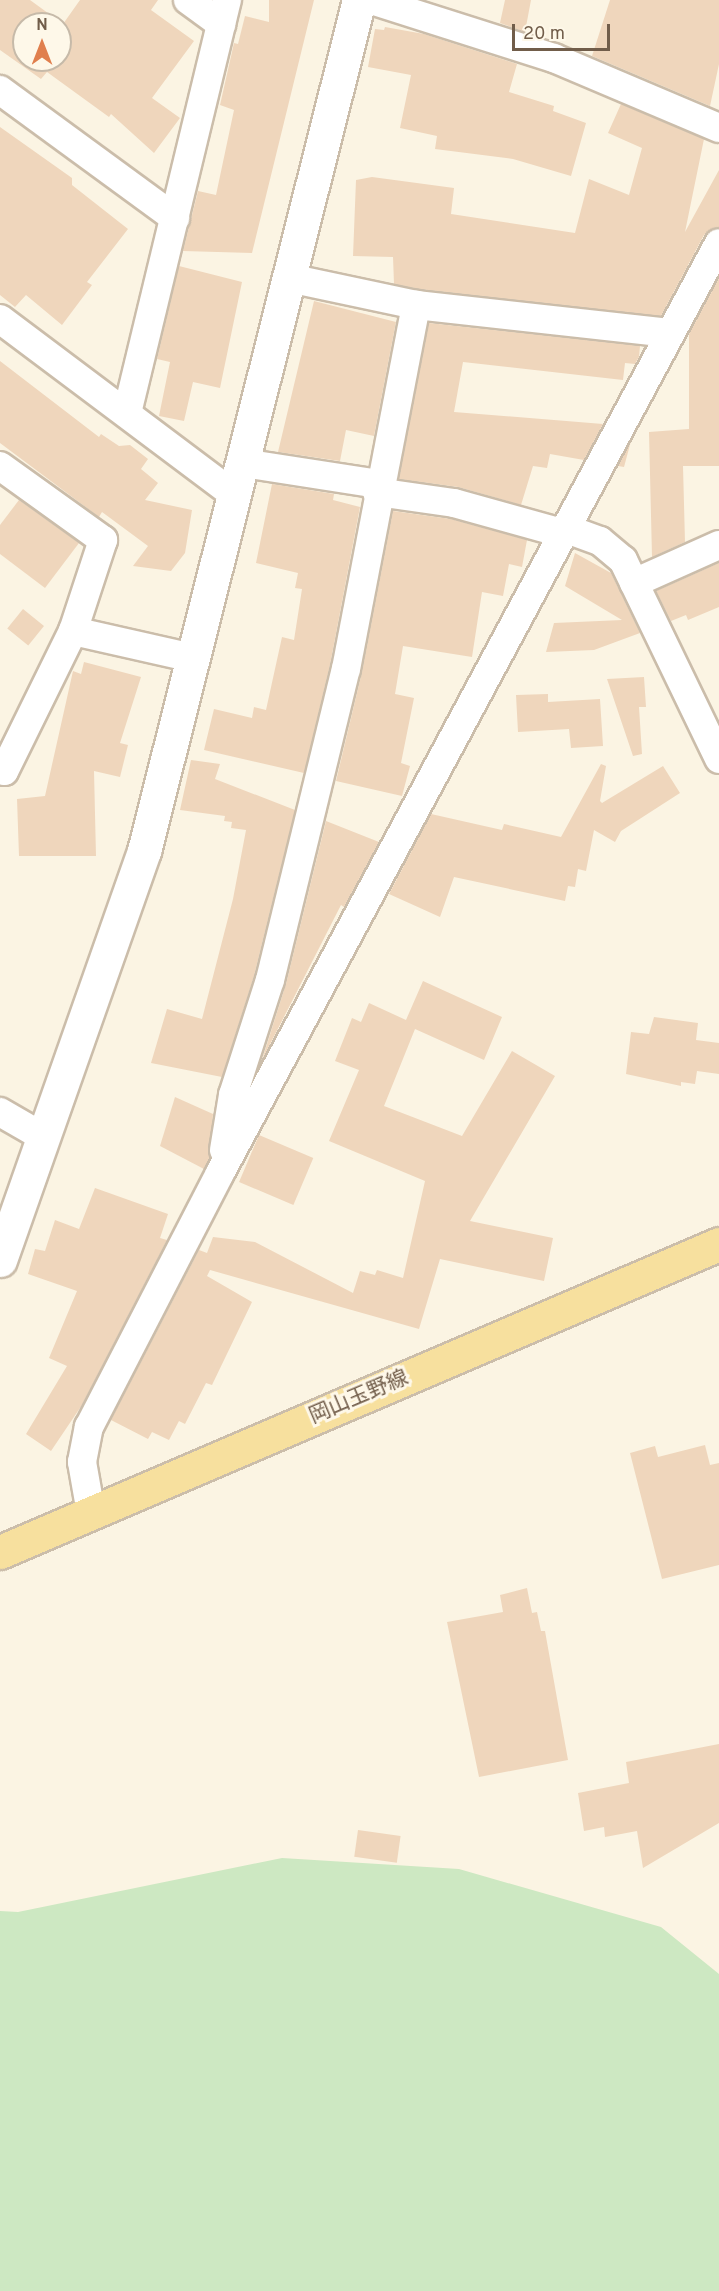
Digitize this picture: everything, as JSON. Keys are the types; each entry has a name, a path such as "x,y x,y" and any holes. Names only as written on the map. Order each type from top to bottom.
{"main road":[{"name":"岡山玉野線","path":"0,1552 719,1244"}],"street":[{"path":"127,413 224,12 188,0"},
{"path":"0,1260 45,1138 144,852 359,0"},
{"path":"371,0 554,58 719,128"},
{"path":"0,90 175,218"},
{"path":"91,1513 82,1462 89,1427 220,1173 719,243"},
{"path":"289,278 416,305 669,333"},
{"path":"220,1173 233,1095 270,980 346,669 378,488 416,305"},
{"path":"0,319 234,495"},
{"path":"243,463 454,503 600,541 623,560 719,759"},
{"path":"0,465 104,540 73,631 4,771 0,768"},
{"path":"634,583 719,545"},
{"path":"73,631 194,658"},
{"path":"0,1112 45,1138"}],"green space":[{"path":"282,1858 459,1869 661,1927 719,1974 719,2291 0,2291 0,1911 18,1912"}],"building":[{"path":"0,0 30,0 46,12 12,12 12,58 0,50"},
{"path":"80,0 158,0 151,10 194,41 152,98 180,118 154,153 111,114 109,117 47,72 72,72 72,12"},
{"path":"269,0 314,0 252,253 183,251 198,191 216,195 234,110 220,105 234,43 238,44 245,16 269,22"},
{"path":"505,0 531,0 525,32 500,23"},
{"path":"610,0 719,0 719,64 710,106 592,56"},
{"path":"385,27 424,34 517,64 509,92 554,106 553,111 586,123 571,176 513,159 435,149 437,136 400,128 411,75 368,67 375,29 384,30"},
{"path":"31,72 47,72 41,79"},
{"path":"621,104 704,139 685,232 719,170 719,227 704,235 661,316 419,289 394,284 393,257 353,256 356,180 372,177 454,188 451,214 575,233 589,179 629,195 642,148 608,133"},
{"path":"0,127 72,178 72,185 128,229 87,282 92,285 62,325 26,295 15,307 0,295"},
{"path":"179,266 242,282 220,388 193,382 184,421 159,416 170,362 157,359"},
{"path":"719,278 719,466 683,466 685,542 652,557 649,432 689,429 689,334"},
{"path":"314,301 396,322 374,436 346,430 340,461 278,452"},
{"path":"429,323 640,346 639,357 635,364 625,363 623,380 463,362 454,412 603,424 584,460 550,454 547,468 533,466 521,505 458,487 399,479"},
{"path":"0,361 99,437 101,434 119,446 130,445 148,459 141,469 158,483 145,500 192,510 185,553 171,571 133,566 148,546 102,512 99,517 0,443"},
{"path":"631,441 624,467 618,466"},
{"path":"272,484 334,494 333,500 360,507 330,665 304,773 204,750 214,709 252,718 254,707 266,710 282,637 294,640 302,589 295,588 298,573 256,563"},
{"path":"19,500 79,543 45,588 0,554 0,525"},
{"path":"393,511 451,519 527,540 522,567 509,564 503,596 482,592 472,657 403,646 395,694 414,698 401,763 410,766 402,796 336,781 362,672"},
{"path":"575,553 611,573 640,633 594,650 546,652 554,623 622,620 565,586"},
{"path":"719,563 719,607 688,620 686,615 671,621 656,591"},
{"path":"23,609 44,626 28,645 7,628"},
{"path":"84,662 141,677 120,743 128,745 120,777 94,771 96,856 19,856 17,799 45,796 73,671 81,674"},
{"path":"644,677 646,707 639,707 642,754 633,756 607,679"},
{"path":"548,694 548,702 600,699 603,746 571,748 569,729 518,732 516,695"},
{"path":"191,760 220,764 215,779 295,810 254,976 222,1077 151,1063 167,1009 202,1019 233,899 246,830 231,828 232,822 224,821 225,816 180,810"},
{"path":"601,764 606,766 600,801 602,803 663,766 680,793 621,831 615,842 594,830 586,871 578,869 575,887 568,886 565,901 454,877 440,917 389,894 431,814 502,830 504,824 561,837"},
{"path":"326,821 379,842 344,907 341,905 262,1060 286,984"},
{"path":"423,981 502,1017 484,1060 415,1029 384,1106 462,1136 512,1051 555,1076 470,1221 553,1238 544,1281 440,1259 419,1329 210,1270 207,1276 252,1302 212,1385 206,1383 185,1424 179,1421 169,1440 152,1432 148,1439 111,1420 199,1250 207,1253 213,1237 255,1242 353,1293 360,1271 375,1275 377,1270 403,1278 425,1181 329,1141 359,1070 335,1061 352,1018 361,1022 369,1003 406,1020"},
{"path":"654,1017 698,1023 696,1040 719,1043 719,1074 697,1071 695,1084 681,1082 681,1086 626,1074 631,1032 649,1034"},
{"path":"175,1097 213,1114 210,1157 204,1169 160,1146"},
{"path":"259,1135 313,1158 293,1205 239,1182"},
{"path":"95,1188 168,1214 160,1238 167,1240 82,1405 51,1451 26,1434 67,1366 49,1358 77,1291 28,1274 35,1249 45,1251 55,1220 79,1229"},
{"path":"705,1445 710,1465 719,1463 719,1565 662,1579 630,1453 655,1446 658,1457"},
{"path":"527,1588 532,1613 537,1612 541,1631 545,1631 568,1760 479,1777 447,1622 503,1612 500,1595"},
{"path":"719,1744 719,1823 643,1868 637,1831 605,1837 604,1827 584,1831 578,1793 629,1783 626,1762"},
{"path":"358,1830 401,1836 397,1863 354,1857"}]}
